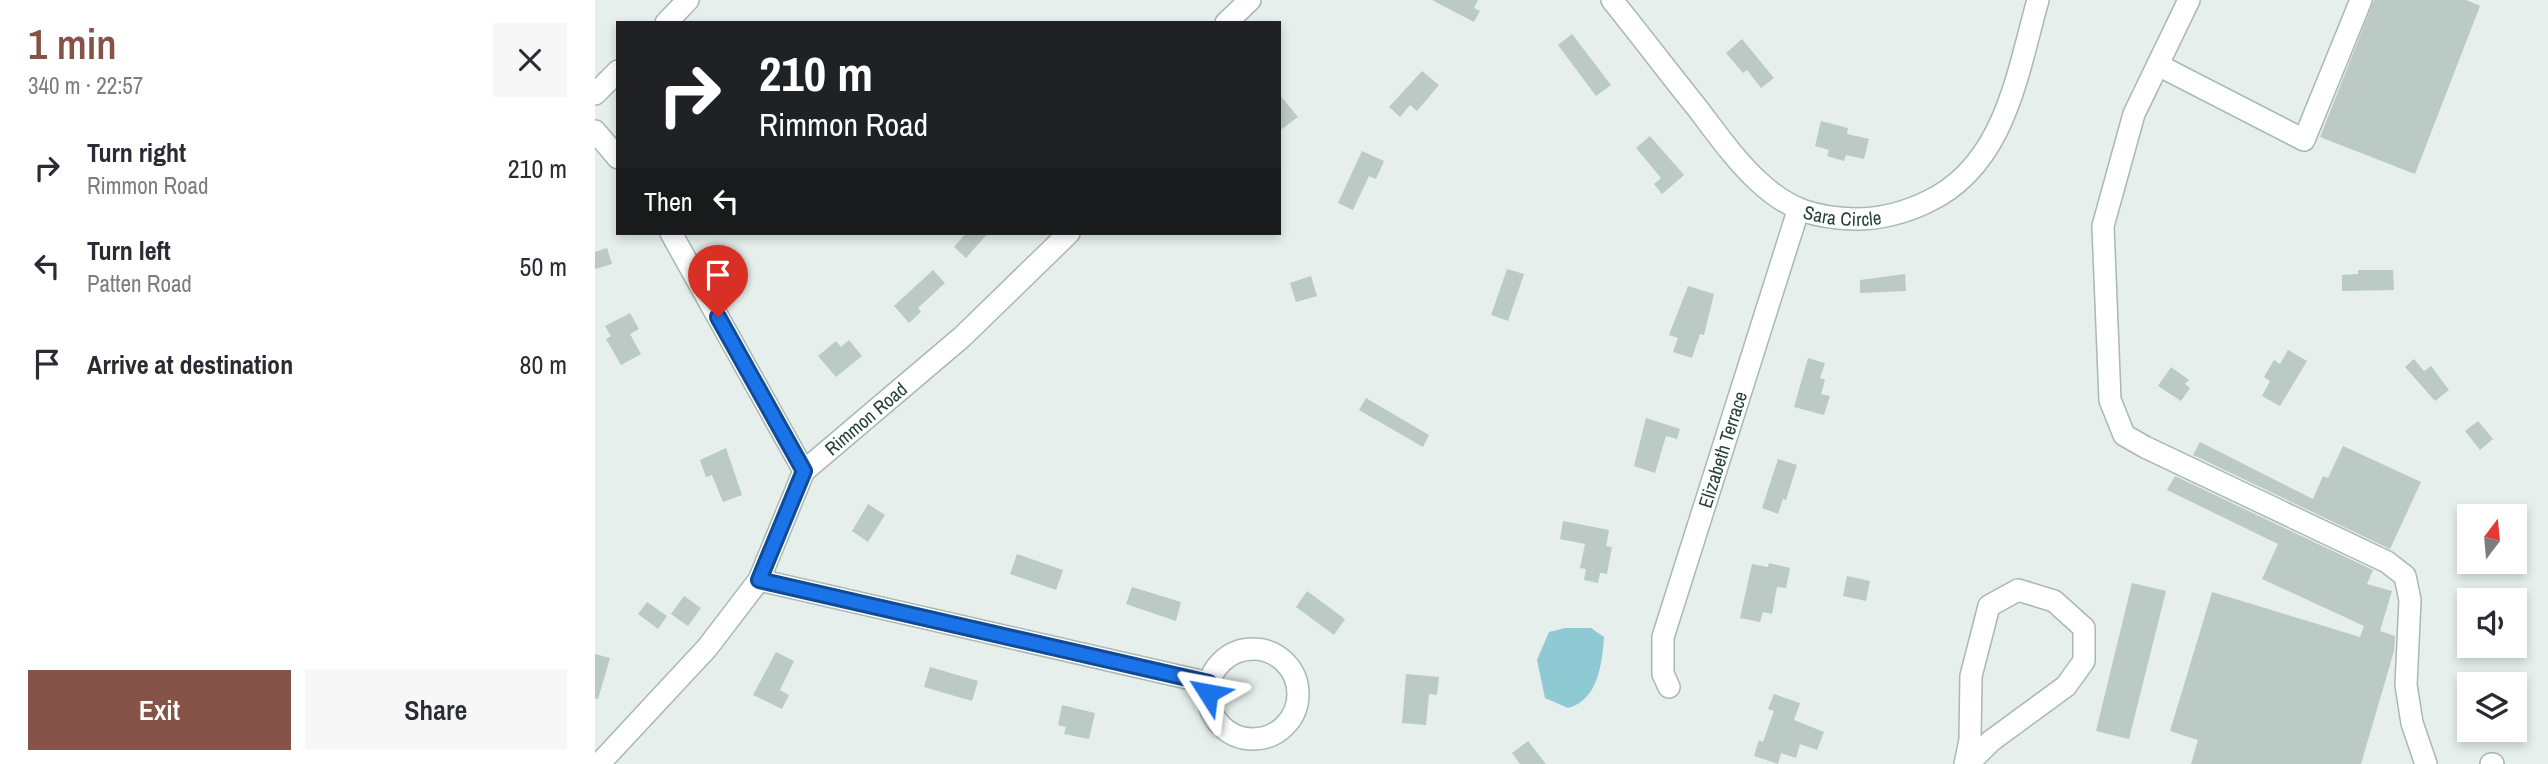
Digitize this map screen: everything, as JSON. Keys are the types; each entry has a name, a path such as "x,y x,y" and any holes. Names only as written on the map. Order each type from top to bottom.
{"street":[{"path":"668,21 688,0"},
{"path":"1228,21 1250,0"},
{"name":"Sara Circle","path":"1612,0 1732,153 1760,183 1798,211 1829,218 1870,219 1907,212 1942,195 1970,173 1990,145 2007,110 2038,0"},
{"path":"2189,0 2160,66 2134,114 2103,226 2105,349 2110,400 2116,422 2124,435 2145,447 2387,562 2405,576 2410,600 2406,685 2412,723 2426,764"},
{"path":"2160,66 2304,140 2361,0"},
{"path":"595,94 616,73"},
{"path":"595,131 616,156"},
{"name":"Elizabeth Terrace","path":"1669,687 1663,674 1663,637 1798,211"},
{"path":"672,235 804,471"},
{"name":"Rimmon Road","path":"599,764 707,648 759,580 804,471 962,337 1067,235"},
{"path":"759,580 1209,683"},
{"path":"2018,590 2054,601 2084,628 2084,661 2066,686 1991,741 1967,764 1971,677 1989,606 2018,590"},
{"path":"1244,650 1264,650 1278,657 1292,671 1298,690 1297,704 1291,718 1277,732 1259,739 1244,738 1227,731 1213,716 1208,702 1209,683 1215,669 1230,656 1244,650"}],"water":[{"path":"1565,628 1591,628 1604,637 1600,669 1592,689 1578,704 1568,708 1545,698 1537,660 1549,632"}],"building":[{"path":"1432,0 1478,0 1474,8 1480,11 1474,22"},
{"path":"2374,0 2466,0 2480,6 2415,174 2320,137"},
{"path":"1572,34 1611,85 1596,96 1558,45"},
{"path":"1742,39 1774,78 1761,88 1747,70 1743,73 1726,53"},
{"path":"1422,71 1439,85 1417,111 1410,105 1400,117 1389,107"},
{"path":"1281,96 1298,117 1281,130"},
{"path":"1821,121 1848,128 1847,134 1869,139 1864,159 1846,155 1844,161 1827,156 1829,150 1815,146"},
{"path":"1650,136 1684,175 1662,194 1654,184 1661,178 1636,148"},
{"path":"1362,151 1384,161 1376,179 1369,176 1353,210 1338,203"},
{"path":"964,235 986,235 966,258 954,247"},
{"path":"607,248 612,264 595,269 595,252"},
{"path":"1507,269 1524,274 1508,321 1491,315"},
{"path":"933,270 945,283 918,308 921,312 909,323 894,306"},
{"path":"2358,270 2393,270 2394,290 2342,291 2342,275 2358,274"},
{"path":"1905,274 1906,291 1860,293 1860,280"},
{"path":"1311,276 1317,296 1296,302 1290,283"},
{"path":"1688,286 1714,294 1704,335 1700,334 1692,358 1673,352 1678,338 1669,335"},
{"path":"630,313 639,329 630,334 641,354 621,365 606,339 611,336 605,326"},
{"path":"849,340 862,356 836,377 818,356 836,341 841,347"},
{"path":"2288,350 2307,361 2280,406 2262,396 2270,381 2264,377 2274,360 2280,364"},
{"path":"1808,358 1825,363 1820,378 1825,380 1821,394 1830,396 1824,415 1794,407"},
{"path":"2414,359 2424,371 2431,366 2449,390 2435,401 2405,367"},
{"path":"2171,367 2189,380 2185,384 2190,388 2181,401 2158,386"},
{"path":"1366,398 1429,435 1423,447 1359,410"},
{"path":"1646,418 1680,429 1677,439 1666,436 1655,473 1634,466"},
{"path":"2478,421 2493,439 2480,450 2465,431"},
{"path":"2200,442 2313,499 2323,476 2328,478 2343,446 2421,482 2390,549 2193,455"},
{"path":"726,448 742,495 723,502 712,475 706,477 700,460"},
{"path":"1778,459 1797,465 1786,500 1783,499 1778,514 1762,508"},
{"path":"2175,476 2373,570 2367,584 2392,591 2380,631 2395,636 2394,651 2361,764 2191,764 2198,740 2170,731 2212,592 2360,637 2364,626 2262,579 2278,544 2167,490"},
{"path":"868,504 885,515 868,542 852,531"},
{"path":"1563,521 1609,530 1606,546 1612,547 1607,574 1600,573 1598,583 1584,580 1586,569 1580,568 1585,544 1560,539"},
{"path":"1017,554 1063,570 1056,590 1010,574"},
{"path":"1769,563 1790,568 1786,588 1777,587 1772,614 1763,612 1760,622 1740,618 1752,564 1768,567"},
{"path":"1847,576 1870,581 1866,601 1843,596"},
{"path":"2132,583 2166,591 2129,739 2096,731"},
{"path":"1132,587 1181,602 1176,621 1126,604"},
{"path":"1307,591 1345,619 1334,635 1296,607"},
{"path":"684,596 701,608 688,626 671,614"},
{"path":"647,602 667,616 658,629 638,614"},
{"path":"776,652 794,661 780,690 789,695 782,709 753,695"},
{"path":"595,654 610,658 598,699 595,699"},
{"path":"930,667 978,681 972,701 924,687"},
{"path":"1406,674 1439,677 1437,695 1429,694 1426,725 1402,723"},
{"path":"1774,694 1800,703 1794,720 1824,732 1817,750 1800,744 1796,758 1781,753 1778,764 1754,756 1759,740 1763,742 1774,711 1768,709"},
{"path":"1062,705 1095,713 1089,739 1064,734 1066,727 1058,725"},
{"path":"1528,741 1546,764 1520,764 1512,753"}],"route":[{"path":"718,317 804,471 759,580 1209,683 1208,693"}]}
